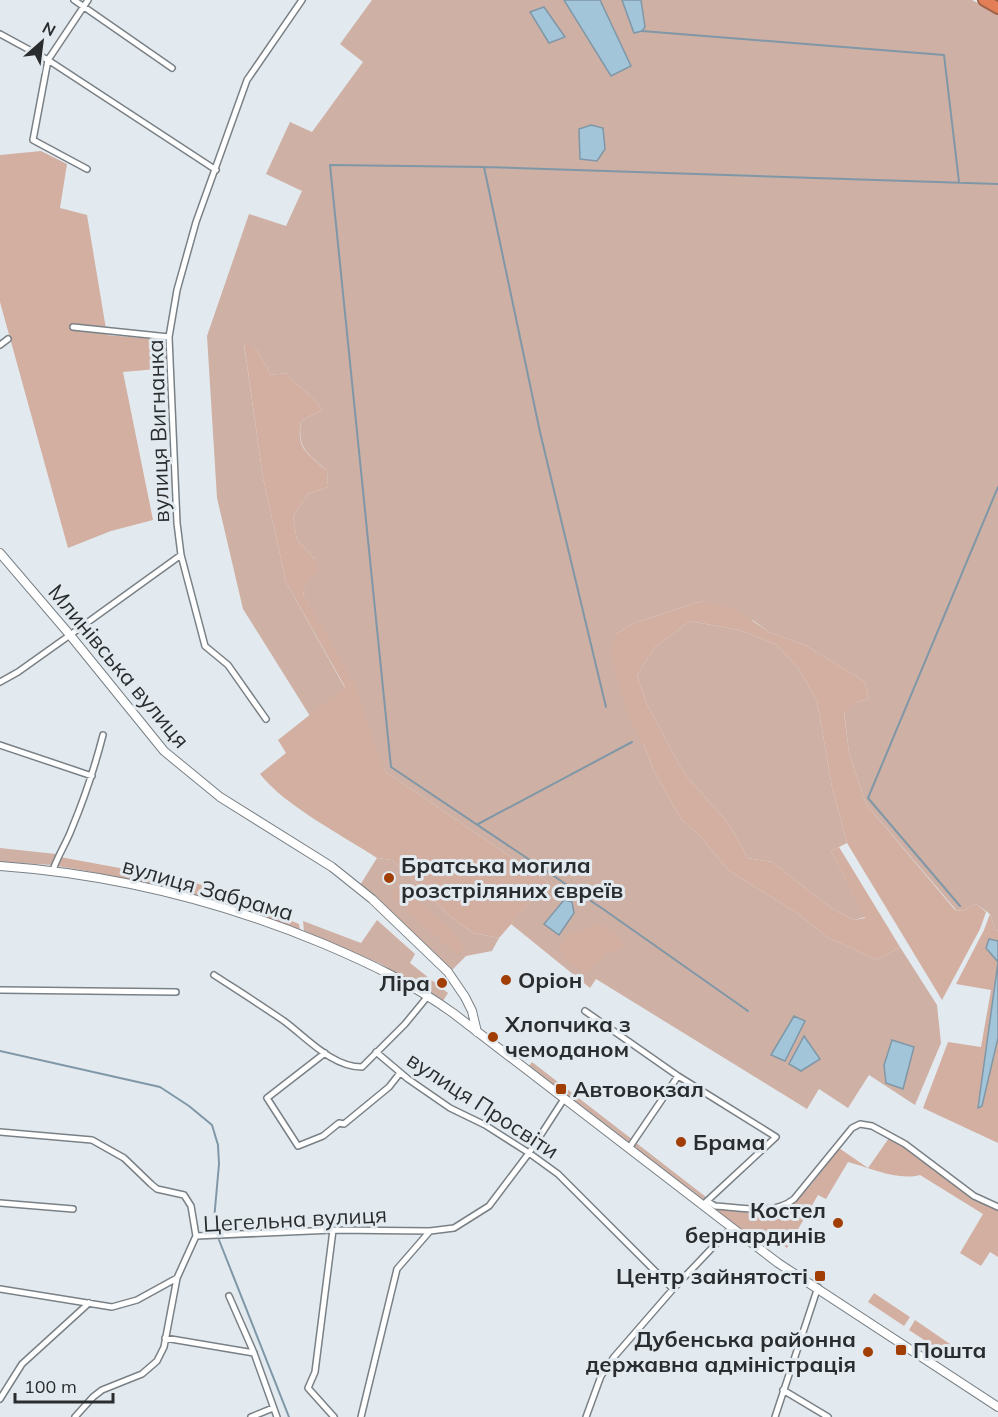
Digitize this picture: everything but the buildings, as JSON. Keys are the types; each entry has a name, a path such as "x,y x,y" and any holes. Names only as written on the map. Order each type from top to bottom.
{"highway":[{"path":"984,0 998,8"}],"main road":[{"name":"Млинівська вулиця","path":"0,553 164,752 220,797 332,867 372,899 448,972 465,998 475,1019 477,1032"},
{"name":"вулиця Забрама","path":"0,866 53,870 122,882 237,912 302,935 379,968 428,996 477,1032 705,1203 778,1263 818,1287 998,1407"}],"street":[{"path":"74,0 172,68"},
{"path":"87,169 33,140 48,60 88,0"},
{"name":"вулиця Вигнанка","path":"266,719 228,665 206,646 181,555 177,523 169,337 177,290 196,222 247,80 302,0"},
{"path":"0,34 48,60 216,170"},
{"path":"74,327 169,337"},
{"path":"0,345 8,339"},
{"path":"0,682 70,636 181,555"},
{"path":"53,870 92,776 104,735"},
{"path":"0,745 92,776"},
{"name":"вулиця Просвіти","path":"214,975 284,1021 325,1053 354,1067 362,1067 428,996"},
{"path":"0,990 176,992"},
{"path":"585,1011 678,1076 776,1137 705,1203"},
{"name":"вулиця Просвіти","path":"376,1052 400,1073 450,1108 485,1125 558,1174 672,1288"},
{"path":"325,1053 267,1098 298,1146 324,1136 339,1123 344,1124 389,1087 400,1073"},
{"path":"629,1148 678,1076"},
{"name":"Цегельна вулиця","path":"75,1417 102,1390 129,1381 152,1367 164,1347 177,1278 196,1236 333,1230 430,1231 454,1228 489,1206 529,1153 564,1099"},
{"path":"705,1203 715,1206 774,1209 785,1206 794,1199 852,1128 860,1124 872,1126 905,1144 974,1196 998,1207"},
{"path":"0,1132 92,1140 124,1158 158,1189 184,1195 191,1206 196,1236"},
{"path":"0,1203 73,1209"},
{"path":"586,1417 601,1376 614,1357 672,1288 732,1227"},
{"path":"333,1230 315,1372 308,1388 334,1417"},
{"path":"362,1417 397,1269 430,1231"},
{"path":"0,1289 112,1306 127,1303 177,1278"},
{"path":"775,1417 818,1287"},
{"path":"229,1296 254,1353 277,1417"},
{"path":"0,1399 22,1364 89,1303"},
{"path":"165,1338 254,1353"},
{"path":"783,1390 828,1417"},
{"path":"251,1417 273,1408"}],"shaded area":[{"path":"372,0 564,0 611,76 631,65 600,0 622,0 635,33 641,0 972,0 998,14 998,931 995,929 990,914 976,904 963,911 956,910 866,804 849,753 844,711 857,702 869,699 865,682 807,646 769,632 754,621 702,601 634,623 616,634 644,745 654,771 681,819 700,836 728,870 797,913 827,937 877,960 900,947 937,1005 941,1043 915,1105 869,1075 848,1108 819,1089 807,1109 596,979 590,988 511,924 548,882 386,772 321,627 303,594 315,559 297,540 293,516 308,494 328,487 327,471 302,445 301,421 322,410 315,400 286,373 271,375 257,350 244,344 263,478 286,582 345,688 310,716 243,609 217,498 207,336 249,214 286,226 302,191 266,174 290,122 312,132 363,62 340,44"},
{"path":"41,151 67,164 60,208 87,215 107,335 165,340 168,368 123,372 153,520 111,531 68,548 0,302 0,155"},
{"path":"244,343 257,350 271,375 286,373 315,400 322,410 301,421 302,445 327,471 328,487 308,494 293,516 297,540 315,559 319,570 308,581 303,594 357,689 386,772 548,882 499,938 473,933 451,917 392,860 377,858 299,809 260,774 286,753 278,740 345,687 286,582 263,478"},
{"path":"702,601 735,609 769,632 807,646 865,682 869,699 857,702 844,712 849,753 866,804 955,910 963,911 976,904 986,912 980,929 942,1000 847,843 832,787 817,701 799,669 776,644 739,630 690,621 654,648 637,676 647,704 683,772 728,823 748,858 772,862 831,908 854,920 865,918 831,851 839,847 900,947 877,960 827,937 797,913 728,870 700,836 681,819 654,771 644,745 628,716 610,651 616,634 634,623"},
{"path":"690,621 739,630 776,644 799,669 817,701 832,787 847,843 831,851 865,917 854,920 831,908 772,862 748,858 728,823 683,772 647,704 637,676 654,648"},
{"path":"0,848 56,854 52,865 0,862"},
{"path":"60,857 190,881 226,893 299,924 300,930 180,892 119,877 57,866"},
{"path":"377,858 392,860 451,917 473,933 499,938 492,951 466,956 451,971 413,932 360,885"},
{"path":"395,888 404,890 449,928 464,946 460,953 456,954 391,896"},
{"path":"990,914 995,929 998,931 998,1143 923,1108 948,1042 981,1047 991,990 956,984"},
{"path":"377,920 415,954 410,963 448,993 443,1001 381,964 304,931 303,921 361,943"},
{"path":"599,925 613,930 625,945 619,951 608,951 585,973 564,958 560,945 572,933"},
{"path":"532,1062 633,1140 630,1144 529,1066"},
{"path":"889,1138 972,1198 998,1210 998,1257 990,1252 981,1266 960,1253 983,1214 920,1175 893,1175 868,1168"},
{"path":"635,1142 706,1197 703,1200 633,1146"},
{"path":"839,1148 868,1168 848,1162 826,1199 818,1195 787,1248 767,1234 760,1243 715,1209 775,1212 784,1209 802,1195"},
{"path":"874,1293 910,1317 904,1326 868,1302"},
{"path":"915,1320 953,1346 947,1355 909,1330"}],"water":[{"path":"564,0 600,0 631,66 611,76"},
{"path":"622,0 641,0 645,27 642,31 634,33"},
{"path":"544,7 565,37 549,43 530,12"},
{"path":"591,125 603,128 605,149 597,161 580,159 579,129"},
{"path":"564,900 572,902 574,913 559,935 544,924"},
{"path":"989,939 998,941 998,962 986,948"},
{"path":"998,962 998,1038 982,1106 978,1108"},
{"path":"794,1016 805,1021 785,1061 771,1055"},
{"path":"804,1036 820,1059 801,1071 789,1064"},
{"path":"892,1040 914,1047 903,1089 886,1083 884,1065"}],"waterway":[{"path":"642,31 944,55 959,182"},
{"path":"748,1011 603,909 391,767 330,165 484,167 998,184"},
{"path":"484,167 540,432 606,707"},
{"path":"960,906 868,798 998,487"},
{"path":"478,824 632,742"},
{"path":"0,1051 160,1087 212,1125 218,1145 219,1164 214,1220 216,1230"},
{"path":"219,1240 289,1417"}],"place":[{"name":"Братська могила розстріляних євреїв","path":"389,878"},
{"name":"Оріон","path":"506,980"},
{"name":"Ліра","path":"442,983"},
{"name":"Хлопчика з чемоданом","path":"493,1037"},
{"name":"Автовокзал","path":"561,1089"},
{"name":"Брама","path":"681,1142"},
{"name":"Костел бернардинів","path":"838,1223"},
{"name":"Центр зайнятості","path":"820,1276"},
{"name":"Пошта","path":"901,1350"},
{"name":"Дубенська районна державна адміністрація","path":"868,1352"}]}
